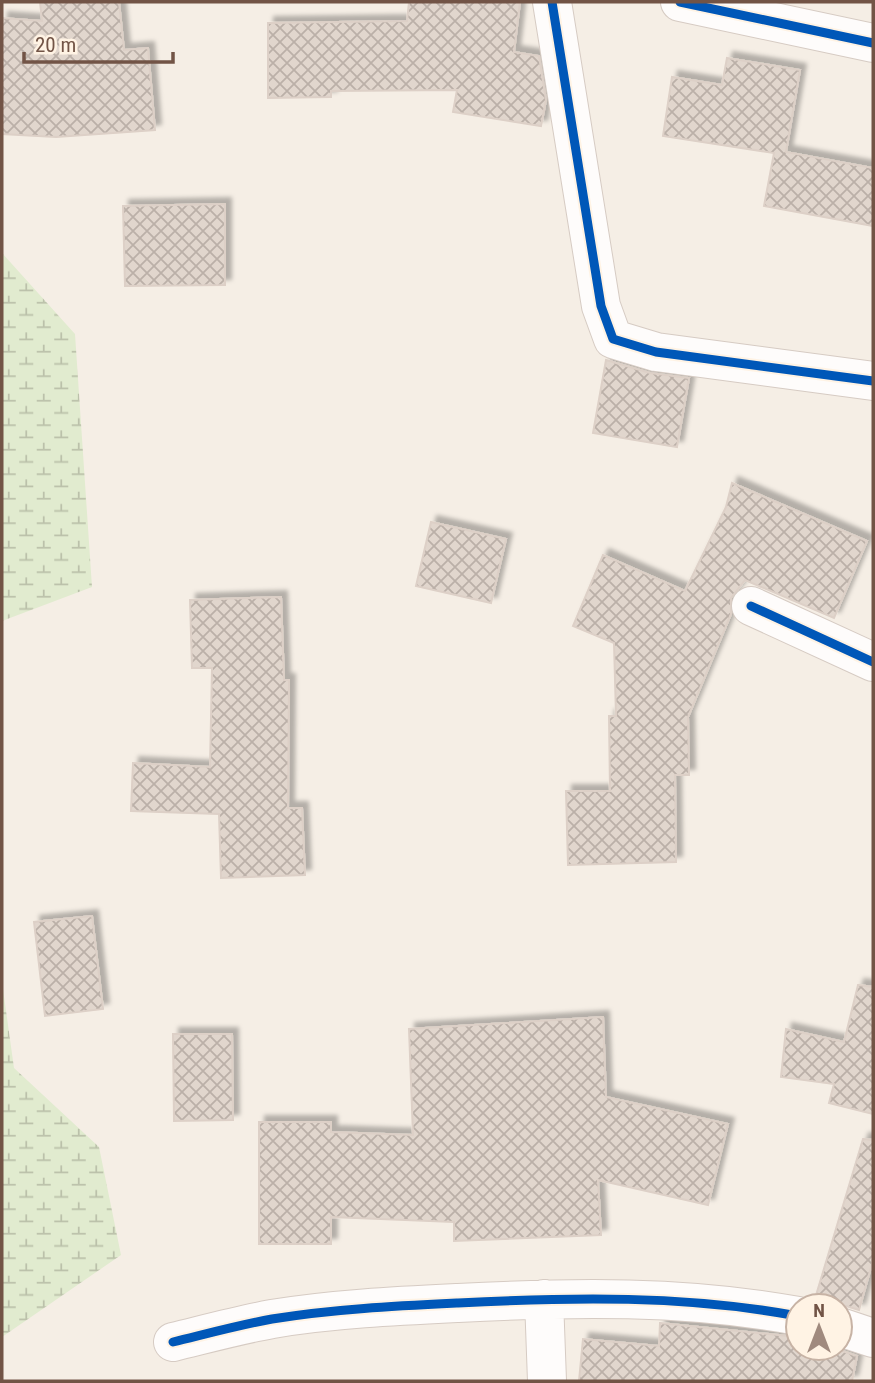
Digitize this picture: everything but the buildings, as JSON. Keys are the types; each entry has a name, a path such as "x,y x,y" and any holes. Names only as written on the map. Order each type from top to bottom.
{"street":[{"path":"552,2 601,306 613,339 656,352 873,382"},
{"path":"680,2 873,44"},
{"path":"751,606 873,662"},
{"path":"544,1299 547,1381"},
{"path":"173,1342 273,1319 389,1307 544,1299 651,1299 757,1308 784,1313"},
{"path":"854,1332 873,1338"}],"green space":[{"path":"2,253 75,334 92,587 2,621"},
{"path":"2,982 14,1068 99,1147 121,1255 2,1337"}],"cycle path":[{"path":"552,2 601,306 613,339 656,352 873,381"},
{"path":"680,2 873,43"},
{"path":"751,606 873,662"},
{"path":"173,1342 247,1324 295,1316 365,1308 501,1301 628,1299 713,1304 784,1314"}]}
